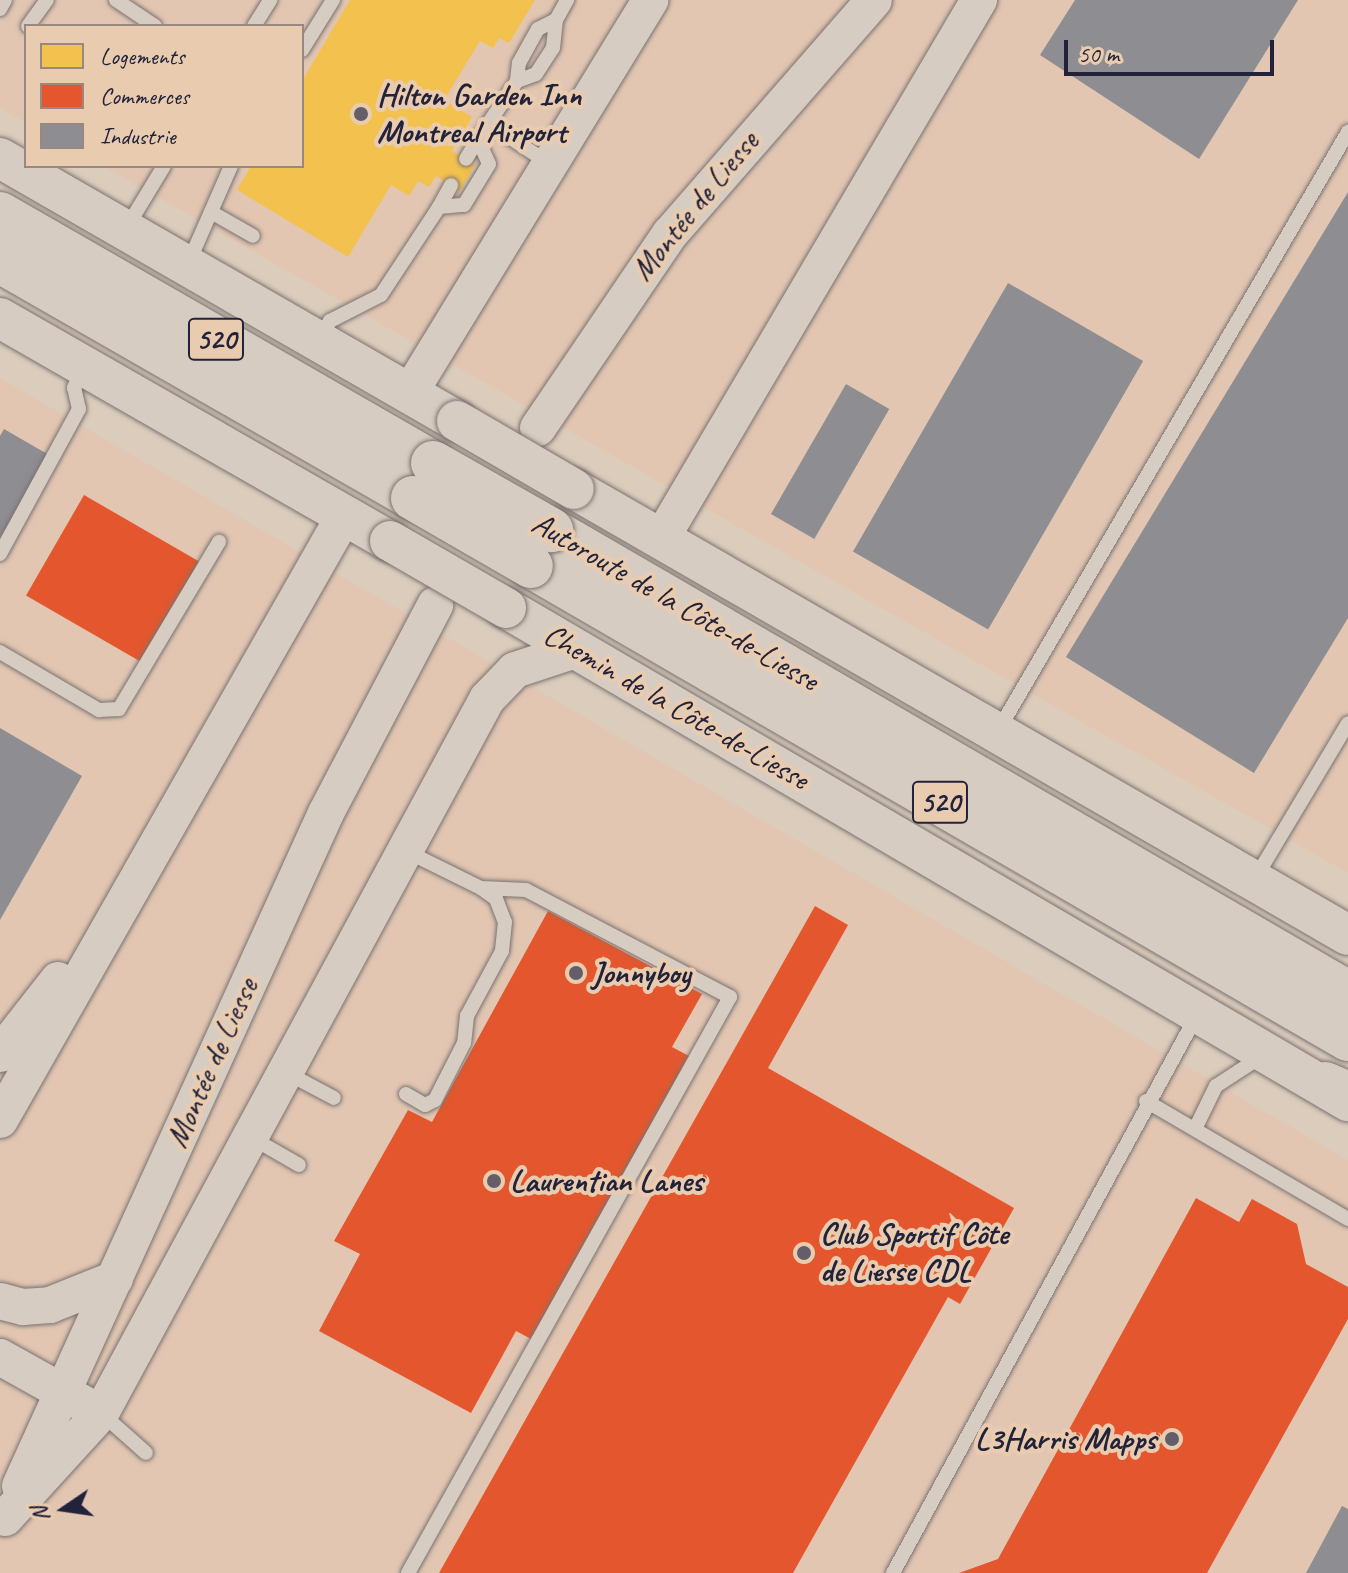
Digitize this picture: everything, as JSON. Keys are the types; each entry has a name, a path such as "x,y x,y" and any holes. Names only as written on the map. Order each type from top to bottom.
{"highway":[{"name":"Autoroute de la Côte-de-Liesse","path":"0,214 423,481"},
{"name":"Autoroute de la Côte-de-Liesse","path":"0,261 423,481 1348,993"},
{"name":"Autoroute de la Côte-de-Liesse","path":"541,548 1348,1039"}],"main road":[{"path":"0,158 1348,935"},
{"name":"Chemin de la Côte-de-Liesse","path":"0,318 1340,1093"}],"street":[{"path":"409,394 650,0"},
{"name":"Montée de Liesse","path":"538,428 670,234 874,0"},
{"path":"661,539 979,0"},
{"path":"0,1120 123,897 209,759 344,516"},
{"name":"Montée de Liesse","path":"2,1523 64,1393 319,826 435,605"},
{"path":"2,1523 101,1413 500,681 525,665 576,650"},
{"path":"0,1054 123,897"},
{"path":"0,1301 23,1307 50,1305 115,1279"},
{"path":"0,1357 101,1413"}],"lane":[{"path":"0,9 5,0"},
{"path":"29,24 47,0"},
{"path":"116,0 152,24"},
{"path":"255,24 270,0"},
{"path":"304,47 333,0"},
{"path":"517,81 536,74 557,41 556,20 567,0"},
{"path":"466,159 517,81 519,63 538,29 556,20"},
{"path":"488,123 550,164"},
{"path":"996,733 1348,132"},
{"path":"439,207 464,205 489,164 478,139"},
{"path":"125,231 163,168"},
{"path":"187,266 230,168"},
{"path":"318,341 330,321 381,295 451,185"},
{"path":"211,212 253,236"},
{"path":"0,554 79,409 74,388 83,366"},
{"path":"0,652 99,710 119,709 219,542"},
{"path":"1253,880 1348,723"},
{"path":"405,851 481,888 496,899 505,922 502,951 467,1016 464,1043 435,1100 425,1105 406,1094"},
{"path":"408,1573 730,997 526,890 481,888"},
{"path":"893,1573 1146,1101 1199,1011"},
{"path":"1195,1129 1216,1086 1269,1051"},
{"path":"287,1073 334,1098"},
{"path":"1146,1101 1348,1219"},
{"path":"252,1138 299,1165"},
{"path":"101,1413 146,1453"}],"shaded area":[{"path":"15,0 1348,0 1348,873 107,168 304,168 304,24 24,24 24,122 0,108 0,24"},
{"path":"0,378 1348,1160 1348,1573 0,1573"}],"building: Logements":[{"path":"350,0 535,0 509,43 499,38 493,48 480,41 444,100 472,117 452,151 475,165 460,191 436,176 429,187 418,181 409,196 391,185 348,257 237,190 250,168 304,168 304,78"}],"building: Commerces":[{"path":"84,495 202,563 144,663 26,595"},
{"name":"Club Sportif Côte de Liesse CDL","path":"815,906 848,925 768,1068 1014,1208 960,1304 948,1297 793,1573 439,1573"},
{"name":"Laurentian Lanes","path":"548,911 702,994 672,1047 689,1056 533,1340 516,1331 471,1413 319,1331 360,1254 334,1241 408,1110 432,1122"},
{"name":"L3Harris Mapps","path":"1196,1198 1239,1222 1252,1199 1297,1224 1306,1264 1348,1287 1348,1319 1207,1573 959,1573 998,1559"}],"building: Industrie":[{"path":"1075,0 1298,0 1199,159 1040,55"},
{"path":"1348,192 1348,618 1254,773 1066,657"},
{"path":"1008,283 1143,361 988,629 853,551"},
{"path":"846,384 889,409 814,539 771,514"},
{"path":"4,429 49,455 0,538 0,436"},
{"path":"0,728 82,776 0,920"},
{"path":"1342,1506 1348,1509 1348,1573 1306,1573"}],"place":[{"name":"Hilton Garden Inn Montreal Airport","path":"361,114"},
{"name":"Jonnyboy","path":"576,973"},
{"name":"Laurentian Lanes","path":"494,1181"},
{"name":"Club Sportif Côte de Liesse CDL","path":"804,1253"},
{"name":"L3Harris Mapps","path":"1172,1439"}]}
